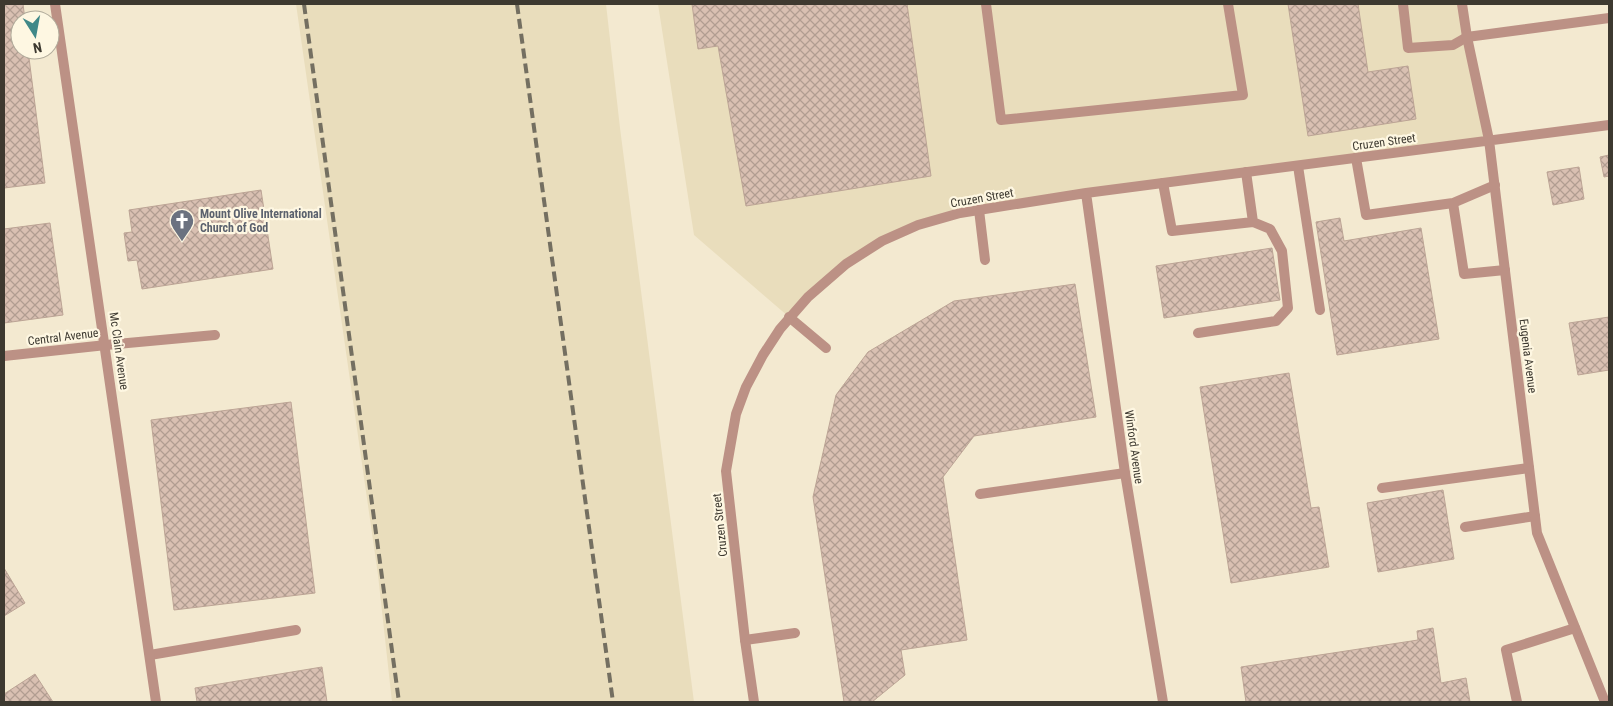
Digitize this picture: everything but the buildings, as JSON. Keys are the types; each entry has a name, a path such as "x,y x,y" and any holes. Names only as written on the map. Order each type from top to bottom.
{"street":[{"name":"Mc Clain Avenue","path":"55,4 106,345 156,702"},
{"path":"986,4 1002,120 1243,95 1228,4"},
{"path":"1403,4 1408,48 1453,45 1467,37 1609,18"},
{"name":"Eugenia Avenue","path":"1462,4 1467,37 1489,140 1537,533 1605,702"},
{"name":"Cruzen Street","path":"754,702 726,471 736,414 746,387 763,354 789,317 824,281 846,264 882,241 918,225 960,213 1163,183 1609,125"},
{"path":"1356,158 1366,215 1453,203 1495,186"},
{"path":"1298,166 1320,310"},
{"path":"1246,172 1253,222"},
{"path":"1163,183 1172,231 1253,222 1270,229 1282,251 1288,308 1276,321 1198,333"},
{"name":"Winford Avenue","path":"1086,194 1125,473 1163,702"},
{"path":"1453,203 1464,274 1505,270"},
{"path":"979,210 985,260"},
{"path":"789,317 826,348"},
{"name":"Central Avenue","path":"4,356 215,335"},
{"path":"1382,488 1529,468"},
{"path":"980,494 1125,473"},
{"path":"1465,527 1535,516"},
{"path":"1517,702 1506,650 1575,628"},
{"path":"150,655 296,630"},
{"path":"745,640 795,633"}],"shaded area":[{"path":"296,4 606,4 620,128 694,702 392,702 378,575"},
{"path":"658,4 1462,4 1489,140 960,213 882,241 789,317 694,235"}],"railway":[{"path":"304,4 399,702"},
{"path":"517,4 613,702"}],"place":[{"name":"Mount Olive International Church of God","path":"182,242"}]}
